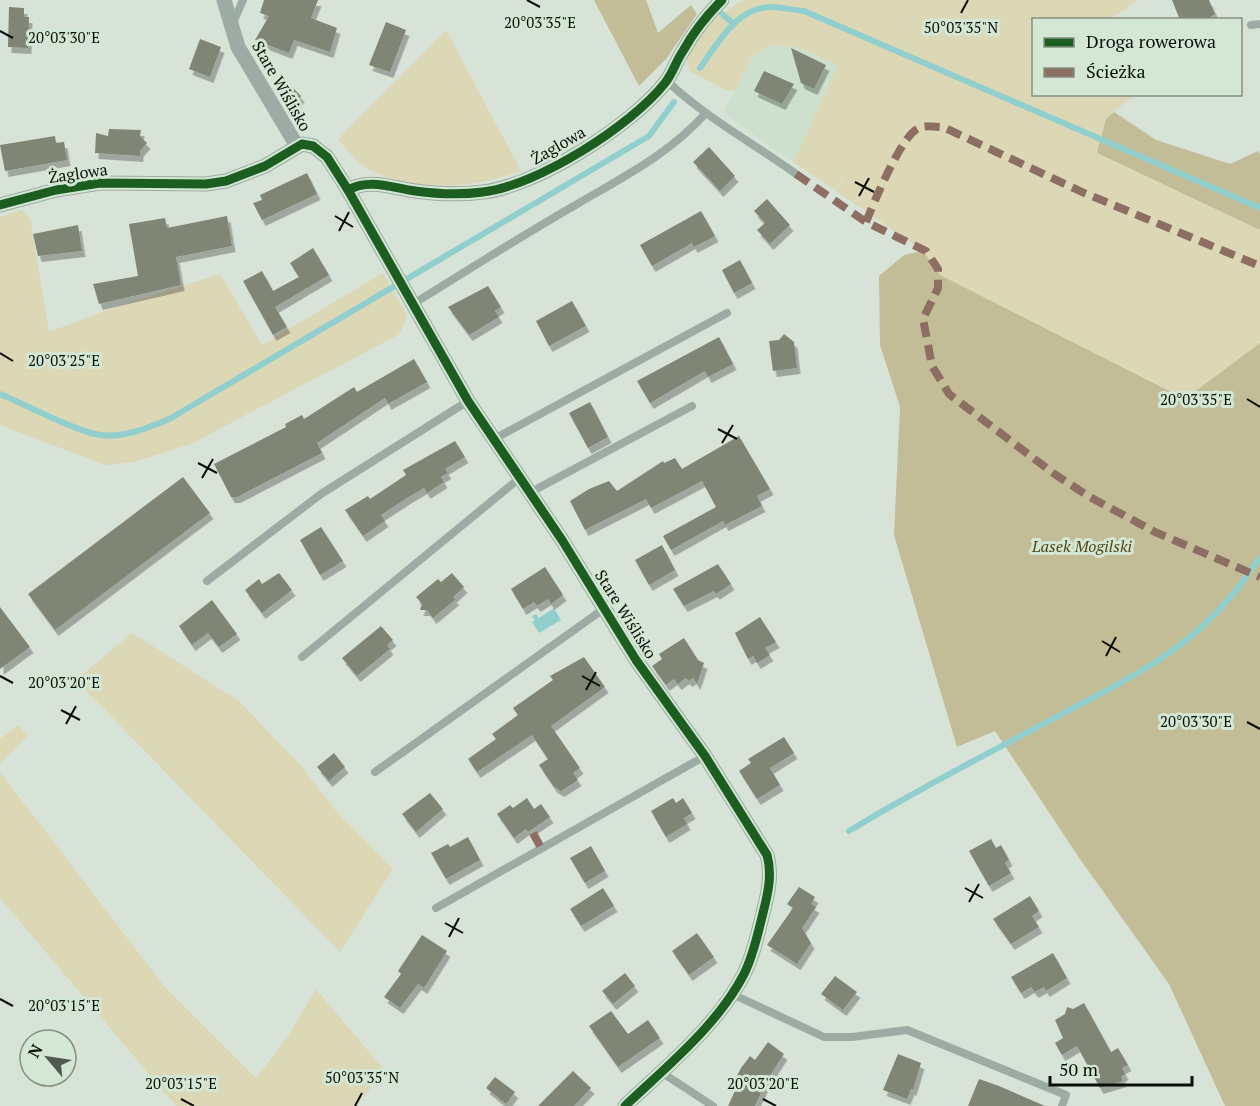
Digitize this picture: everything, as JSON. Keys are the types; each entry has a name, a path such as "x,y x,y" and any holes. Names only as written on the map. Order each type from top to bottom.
{"street":[{"name":"Stare Wiślisko","path":"224,0 233,23 238,47 297,146 308,145 322,153 348,190 468,401 531,492 636,660 705,756 760,840 769,864 766,900 752,954 732,994 625,1106"},
{"name":"Żaglowa","path":"348,190 367,183 434,193 467,193 484,192 521,182 590,145 646,102 667,81 687,44 722,0"},
{"name":"Żaglowa","path":"0,205 56,190 100,183 206,184 226,181 265,166 297,146"}],"lane":[{"path":"233,23 243,0"},
{"path":"667,81 706,113 796,174"},
{"path":"412,301 635,172 689,131 706,113"},
{"path":"494,439 727,313"},
{"path":"207,581 321,494 468,401"},
{"path":"531,492 692,406"},
{"path":"302,657 521,477"},
{"path":"375,772 605,608"},
{"path":"436,908 705,756"},
{"path":"732,994 824,1037 852,1037 907,1030 1066,1095 1062,1106"},
{"path":"660,1071 713,1106"}],"shaded area":[{"path":"743,0 1138,0 1112,18 1032,18 1032,96 1133,96 1106,119 1098,154 1260,230 1260,343 1185,399 940,275 923,251 836,191 849,167 835,190 793,162 838,65 798,47 769,45 752,57 735,90 728,91 689,71 686,56 711,21"},
{"path":"446,30 521,171 467,184 448,186 412,183 370,170 355,158 338,139"},
{"path":"769,45 798,47 838,65 793,162 723,113 752,57"},
{"path":"22,210 30,218 49,332 115,307 220,274 262,345 383,273 407,315 400,334 191,444 134,462 105,465 0,425 0,217"},
{"path":"132,633 239,701 300,765 337,812 393,869 340,952 76,680"},
{"path":"18,725 28,736 0,764 0,739"},
{"path":"0,772 164,986 256,1078 290,1033 316,989 385,1071 356,1106 176,1106 0,898"}],"green space":[{"path":"594,0 646,0 658,33 691,5 697,14 666,59 639,86"},
{"path":"1114,112 1156,140 1230,164 1258,151 1260,154 1260,230 1097,153 1106,119"},
{"name":"Lasek Mogilski","path":"923,251 940,275 1185,399 1260,343 1260,1106 1225,1106 1169,984 1080,859 995,731 957,747 894,535 900,407 880,345 879,276 904,255"}],"water":[{"path":"554,608 561,620 539,633 532,622 535,620 532,616 536,614 539,618"}],"building":[{"path":"264,0 318,0 311,18 337,28 330,52 294,40 289,53 255,40 269,16 260,13"},
{"path":"1172,0 1209,0 1215,14 1209,18 1179,18"},
{"path":"9,7 24,8 24,17 29,17 28,48 8,47"},
{"path":"386,22 406,30 390,72 369,65"},
{"path":"200,39 221,47 210,77 189,69"},
{"path":"791,48 826,65 814,89 801,83"},
{"path":"764,71 794,84 782,104 754,91"},
{"path":"287,82 301,96 290,115 275,90"},
{"path":"109,129 141,130 140,136 147,143 140,151 140,156 95,153 96,133 108,136"},
{"path":"55,136 56,143 64,142 67,160 5,171 0,145"},
{"path":"709,147 735,176 720,191 693,162"},
{"path":"307,173 317,194 262,220 253,203 262,200 260,195"},
{"path":"767,199 790,225 770,244 757,230 765,223 754,211"},
{"path":"701,211 715,236 694,247 692,243 652,266 640,245"},
{"path":"227,216 232,246 176,257 181,285 99,304 93,284 138,276 129,224 165,218 167,228"},
{"path":"78,225 82,251 38,256 33,234"},
{"path":"313,248 329,275 275,307 287,327 273,335 243,281 262,271 273,291 299,277 290,263"},
{"path":"740,260 752,283 734,293 722,270"},
{"path":"488,286 501,307 495,311 499,317 469,335 448,307"},
{"path":"572,301 586,326 549,346 536,321"},
{"path":"784,334 794,342 797,368 773,371 769,341 779,340"},
{"path":"719,337 733,364 708,377 705,371 650,403 637,381"},
{"path":"414,359 427,382 388,404 385,398 317,443 322,453 237,497 231,497 214,464 286,427 285,424 302,415 304,419 354,387 357,392"},
{"path":"590,402 608,437 588,448 569,413"},
{"path":"739,436 770,489 757,496 762,506 725,525 723,521 671,550 663,536 716,507 702,481 651,508 646,499 585,530 570,501 589,489 609,481 617,491 663,461 664,463 675,458 682,469"},
{"path":"455,441 465,457 445,469 448,473 441,477 444,482 427,493 424,488 381,515 385,521 363,536 345,510 368,496 370,499 406,475 403,470"},
{"path":"183,477 210,513 55,630 28,594"},
{"path":"321,527 343,561 320,575 300,540"},
{"path":"662,545 675,570 649,585 635,560"},
{"path":"718,564 731,584 716,594 714,591 684,606 673,589"},
{"path":"545,567 563,595 551,604 548,599 537,606 534,602 523,609 511,589"},
{"path":"279,573 292,590 262,613 245,590 259,579 262,584"},
{"path":"452,573 464,587 453,597 456,599 433,618 427,610 420,610 422,604 416,597 438,579 441,582"},
{"path":"212,600 237,634 219,647 208,633 192,645 179,626"},
{"path":"0,607 30,647 0,669"},
{"path":"760,617 776,642 765,648 770,655 757,663 753,656 748,659 735,633"},
{"path":"381,626 393,640 387,645 390,649 357,676 342,658"},
{"path":"684,638 698,660 704,663 697,684 693,678 689,681 686,678 678,684 674,679 666,685 652,666 662,659 659,654"},
{"path":"584,657 605,687 551,726 580,768 573,773 578,780 561,791 554,787 539,765 548,759 532,735 477,772 468,759 496,739 492,734 518,715 513,708 553,680 550,676"},
{"path":"784,737 794,753 770,768 780,785 757,799 739,771 751,763 748,759"},
{"path":"334,753 345,767 329,781 317,767"},
{"path":"430,793 443,809 416,832 402,814"},
{"path":"527,798 534,809 541,804 550,817 528,832 526,829 514,838 497,814 510,805 513,808"},
{"path":"673,798 676,803 683,798 692,813 684,818 687,824 666,837 651,811"},
{"path":"468,837 480,860 446,879 431,853 448,844 450,847"},
{"path":"991,839 996,848 1001,845 1009,860 1005,863 1011,873 989,886 969,851"},
{"path":"591,846 605,871 585,883 570,858"},
{"path":"799,887 815,897 811,904 816,907 802,928 811,943 797,964 767,945 793,908 787,904"},
{"path":"603,888 614,906 581,926 570,909"},
{"path":"1030,896 1039,911 1032,916 1039,927 1011,944 993,919"},
{"path":"697,933 714,957 689,975 672,951"},
{"path":"422,935 447,951 424,988 418,984 400,1008 384,997 401,974 398,971"},
{"path":"1053,953 1067,978 1046,991 1044,987 1035,992 1031,987 1021,993 1011,977"},
{"path":"625,973 635,986 613,1004 602,991"},
{"path":"835,976 857,992 843,1010 821,994"},
{"path":"1084,1003 1111,1052 1118,1048 1128,1065 1122,1068 1125,1074 1121,1077 1123,1081 1100,1088 1077,1046 1062,1055 1055,1043 1063,1038 1055,1020 1065,1014 1067,1007 1073,1009"},
{"path":"611,1011 628,1034 648,1020 660,1038 618,1067 589,1026"},
{"path":"768,1042 784,1054 767,1080 755,1106 728,1106 735,1091 730,1089 741,1068 750,1056 755,1060"},
{"path":"898,1054 921,1063 913,1090 911,1089 907,1099 883,1090"},
{"path":"573,1071 591,1088 574,1106 538,1106"},
{"path":"495,1077 515,1092 506,1104 486,1088"},
{"path":"979,1079 999,1086 1045,1106 968,1106"}],"waterway":[{"path":"700,68 721,38 748,13 771,7 804,11 1260,208"},
{"path":"722,14 734,24"},
{"path":"0,394 60,422 95,434 124,434 162,422 649,136 674,102"},
{"path":"1251,570 1260,558"},
{"path":"849,831 1157,661 1205,624 1248,574"}],"marked path":[{"path":"866,222 896,156 912,133 921,127 943,127 1082,192 1260,266"},
{"path":"796,174 866,222 926,251 938,269 938,288 923,319 932,366 949,394 1053,473 1088,496 1155,532 1260,577"},
{"path":"533,833 541,848"}],"cycle path":[{"path":"348,190 356,186 373,184 432,193 483,192 505,187 556,166 607,134 650,99 668,79 696,31 722,0"},
{"path":"0,205 56,190 100,183 206,184 226,181 265,166 302,144 313,146 327,157 468,401 562,540 636,660 705,756 767,855 769,863 767,894 750,960 744,974 733,993 706,1028 625,1106"}]}
